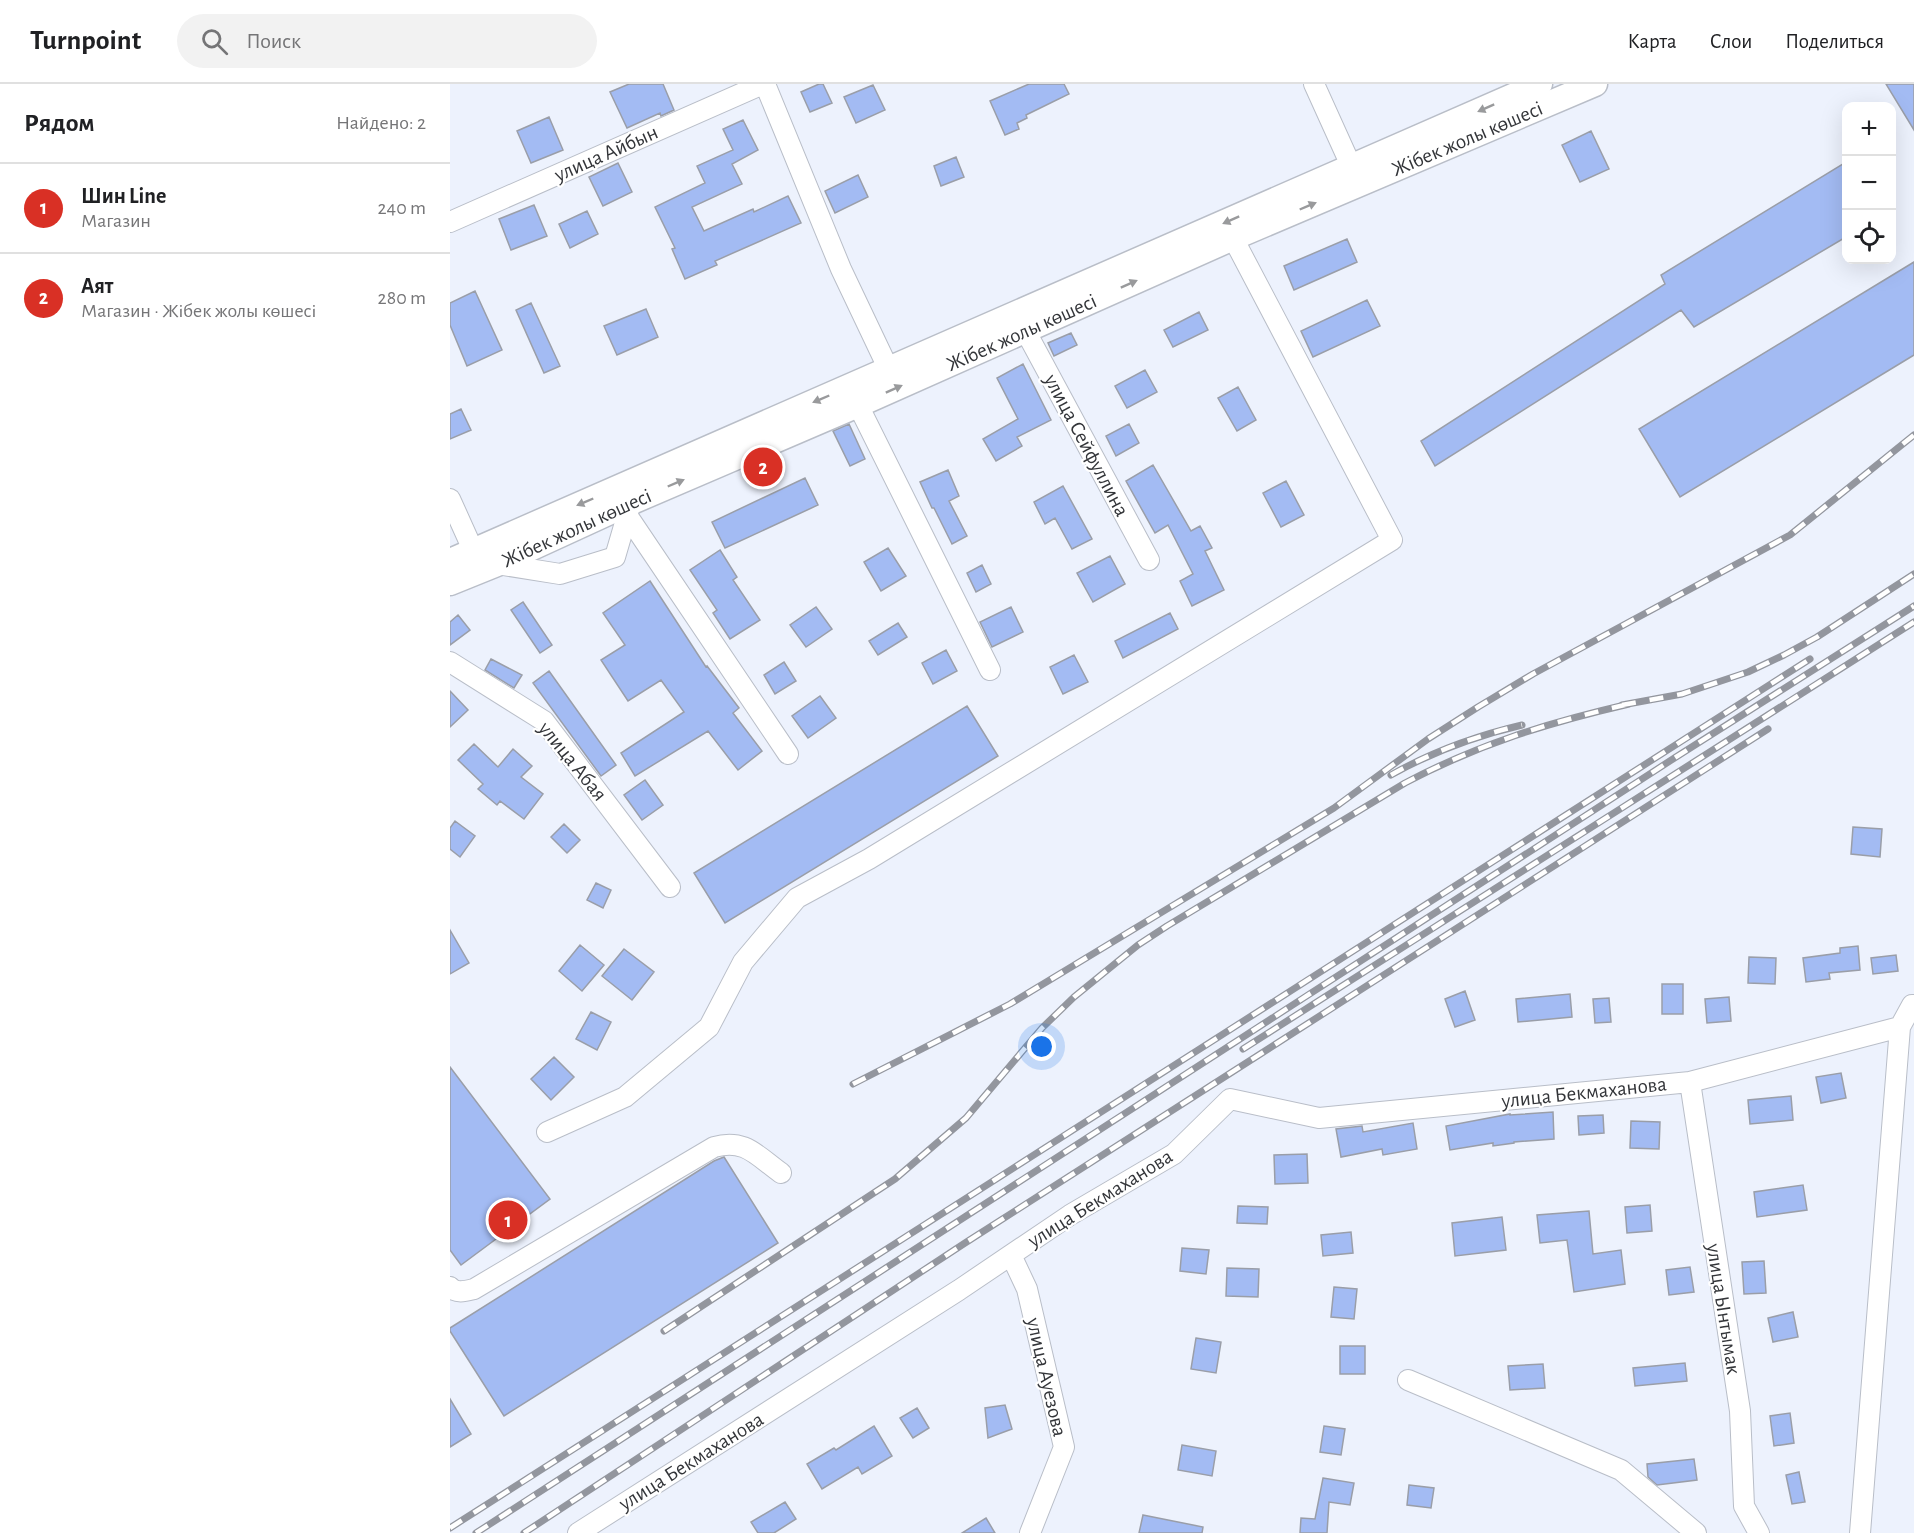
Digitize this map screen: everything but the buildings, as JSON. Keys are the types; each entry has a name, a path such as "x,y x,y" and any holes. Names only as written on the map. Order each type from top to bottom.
{"main road":[{"name":"Жібек жолы көшесі","path":"450,583 629,509 1233,238 1540,84"},
{"name":"Жібек жолы көшесі","path":"450,561 889,370 1356,175 1595,84"}],"street":[{"name":"улица Айбын","path":"450,222 764,84"},
{"path":"764,84 841,269 889,370"},
{"path":"1314,84 1356,175"},
{"path":"547,1132 625,1097 709,1027 743,962 797,898 869,859 1392,540 1233,238"},
{"name":"улица Сейфуллина","path":"1025,330 1149,560"},
{"path":"858,405 990,670"},
{"path":"450,499 473,550"},
{"path":"497,564 560,574 615,557 629,509"},
{"path":"629,509 788,754"},
{"name":"улица Абая","path":"450,662 544,721 670,887"},
{"path":"1860,1533 1900,1027 1913,1000"},
{"name":"улица Бекмаханова","path":"578,1533 949,1297 1071,1215 1174,1154 1230,1099 1319,1118 1690,1082 1900,1027"},
{"name":"улица Ынтымак","path":"1690,1082 1740,1411 1744,1506 1759,1533"},
{"path":"450,1287 465,1292 474,1289 714,1147 726,1144 741,1145 781,1173"},
{"name":"улица Ауезова","path":"1011,1255 1026,1289 1064,1447 1030,1533"},
{"path":"1408,1380 1621,1470 1696,1533"}],"railway":[{"path":"853,1084 1010,1004 1334,808 1428,739 1478,707 1533,674 1790,535 1914,435"},
{"path":"1622,705 1682,694 1748,672 1817,637 1914,574"},
{"path":"476,1533 1676,757 1914,606"},
{"path":"1243,1049 1914,622"},
{"path":"450,1528 1810,659"},
{"path":"664,1331 895,1179 966,1118 1042,1028 1074,997 1138,945 1167,926 1405,783 1433,769 1514,736 1629,704"},
{"path":"1391,775 1454,746 1522,725"},
{"path":"524,1533 965,1243 1768,729"}],"place":[{"name":"Аят","path":"763,467"},
{"name":"Шин Line","path":"508,1220"}]}
